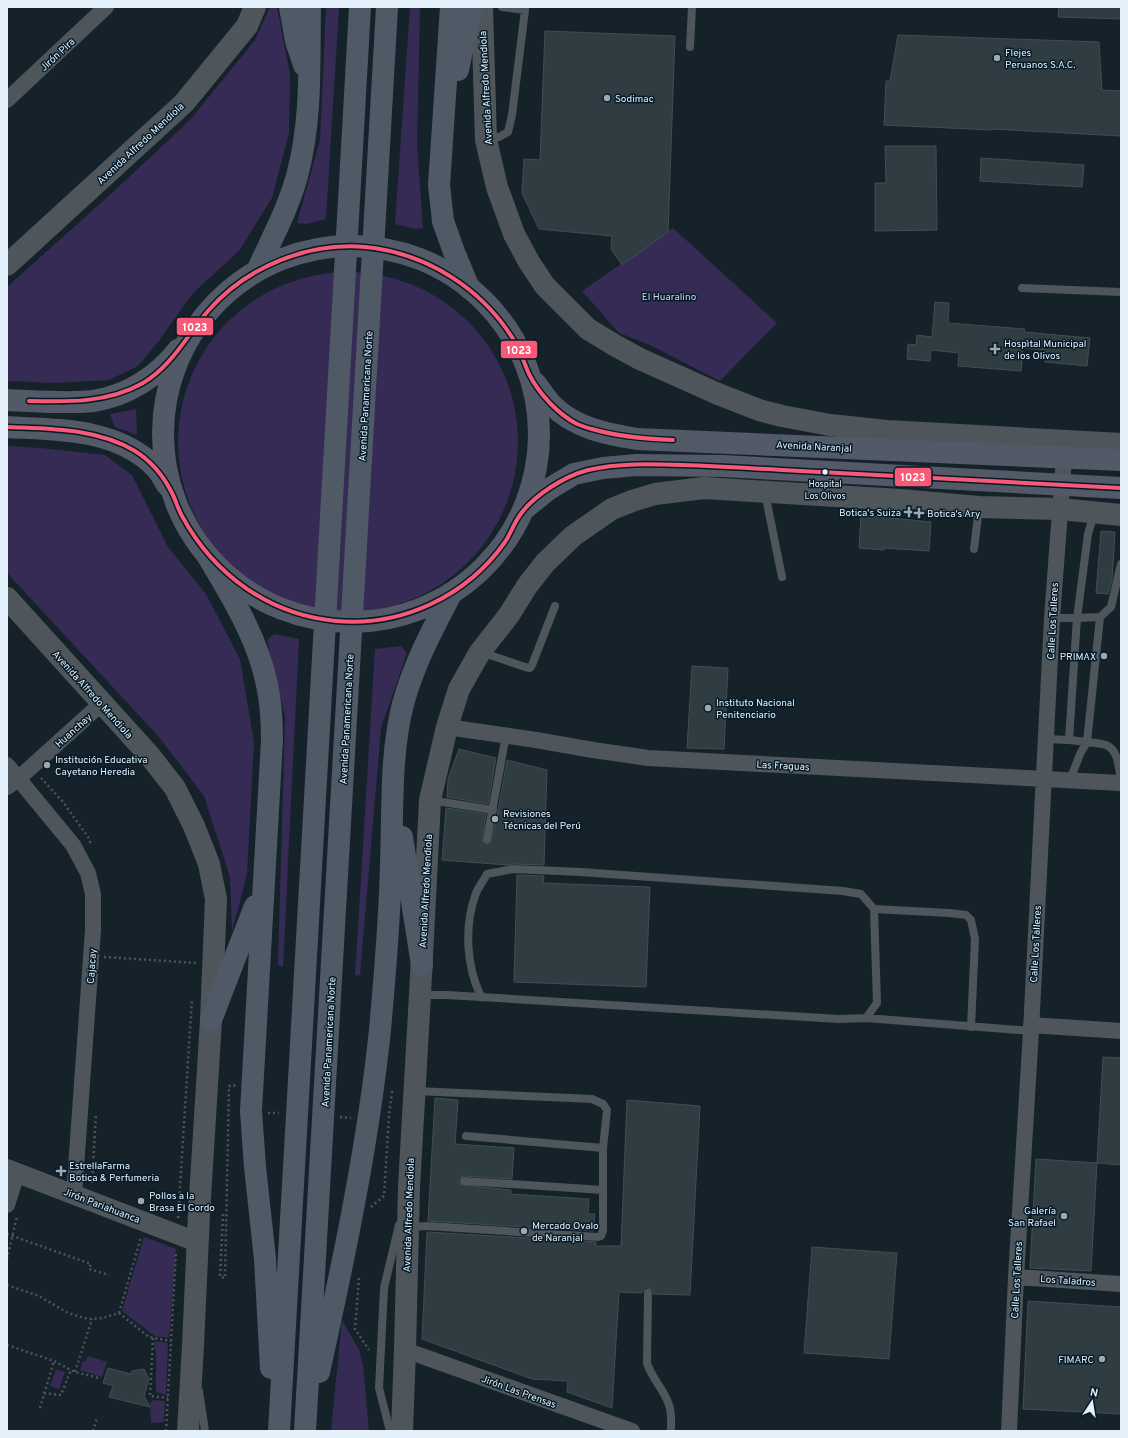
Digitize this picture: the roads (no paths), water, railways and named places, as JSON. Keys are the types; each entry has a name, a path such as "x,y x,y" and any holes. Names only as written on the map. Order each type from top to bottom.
{"highway":[{"path":"290,7 296,41 310,83"},
{"path":"257,271 285,210 297,176 304,145 310,83 310,7"},
{"path":"279,1425 360,7"},
{"name":"Avenida Panamericana Norte","path":"306,1431 387,7"},
{"path":"451,7 439,185 443,221 469,288"},
{"path":"444,120 456,76 471,7"},
{"path":"7,400 68,402 94,401 122,393 145,382 170,361 214,305 231,289 257,271 294,255 328,248 364,247 399,253 432,265 469,288 495,313 516,342 530,375 538,409 539,443 535,478 523,510 508,538 488,564 451,594 432,604 396,616 366,621 336,621 307,616 278,607 247,590 228,576 207,555"},
{"path":"190,335 173,371 164,411 163,452 171,491 180,514 189,530 207,555 243,620 258,652 267,685 270,705 272,740 252,1091 252,1131 266,1259 269,1348 279,1425"},
{"name":"Avenida Naranjal","path":"530,375 552,405 576,423 606,434 637,439 944,443 1064,458 1121,460"},
{"path":"7,427 67,430 98,435 116,441 138,452 157,469 171,491"},
{"path":"523,510 549,489 574,474 603,468 636,465 723,466 1121,488"},
{"path":"306,1431 347,1237 370,1113 380,1032 390,911 397,737 403,704 421,651 451,594"},
{"path":"394,785 422,965"},
{"path":"211,1020 230,974 263,884"}],"main road":[{"name":"Avenida Alfredo Mendiola","path":"7,265 184,103 247,26 255,7"},
{"name":"Avenida Alfredo Mendiola","path":"482,7 486,140 497,187 514,234 529,262 545,286 588,329 640,359 718,394"},
{"name":"Avenida Naranjal","path":"718,394 759,410 806,421 887,431 944,443 1121,444"},
{"name":"Avenida Alfredo Mendiola","path":"402,1431 408,1187 415,1091 430,800 447,727 459,688 480,652 509,615 527,586 545,563 573,536 612,509 656,494 704,488 765,492"},
{"path":"765,492 900,500 979,507 1060,509 1121,515"},
{"name":"Avenida Alfredo Mendiola","path":"7,598 101,704 150,756 175,788 194,826 209,864 216,899 201,961 211,1020 197,1242 188,1431"}],"street":[{"name":"Jirón Pira","path":"7,100 106,7"},
{"name":"Calle Los Talleres","path":"1009,1431 1052,618 1064,458"},
{"name":"Huanchay","path":"13,782 101,704"},
{"name":"Las Fraguas","path":"447,727 648,758 1121,782"},
{"name":"Cajacay","path":"7,765 13,782 73,845 88,873 93,894 93,930 74,1195"},
{"path":"1031,1028 1121,1031"},
{"path":"12,1171 12,1210"},
{"name":"Jirón Pariahuanca","path":"12,1171 197,1242"},
{"name":"Los Taladros","path":"1016,1277 1121,1284"},
{"name":"Jirón Las Prensas","path":"405,1350 632,1431"}],"lane":[{"path":"486,140 499,137 508,132 512,115 525,10 502,7"},
{"path":"690,47 692,7"},
{"path":"1022,288 1121,292"},
{"path":"765,492 782,577"},
{"path":"974,549 979,507"},
{"path":"1069,740 1077,618 1088,534 1094,512"},
{"path":"1070,780 1080,754 1087,742 1100,617 1111,606 1121,564"},
{"path":"480,652 525,668 530,668 555,606"},
{"path":"1052,618 1100,617"},
{"path":"487,839 506,735"},
{"path":"1046,739 1069,740 1107,745 1113,750 1118,760 1121,782"},
{"path":"430,800 492,810"},
{"path":"481,997 475,984 470,960 468,942 469,920 477,892 487,874 512,869 581,872 843,891 861,894 874,909 877,1003 866,1018"},
{"path":"874,909 949,913 966,915 971,920 975,939 971,1027"},
{"path":"420,995 447,995 839,1019 866,1018 971,1027 1031,1028"},
{"path":"407,1227 427,1226 598,1237 601,1236 602,1230 603,1148 607,1110 603,1104 592,1099 415,1091"},
{"path":"466,1136 603,1148"},
{"path":"464,1181 603,1190"},
{"path":"390,1431 379,1388 384,1288 408,1187"},
{"path":"648,1293 647,1363 650,1373 669,1405 672,1420 671,1431"},
{"path":"193,1346 205,1431"}],"place":[{"name":"Flejes Peruanos S.A.C.","path":"997,58"},
{"name":"Sodimac","path":"607,98"},
{"name":"Hospìtal Municipal de los Olivos","path":"995,349"},
{"name":"Hospital Los Olivos","path":"825,472"},
{"name":"Botica's Suiza","path":"909,512"},
{"name":"Botica's Ary","path":"919,513"},
{"name":"PRIMAX","path":"1104,656"},
{"name":"Instituto Nacional Penitenciario","path":"708,708"},
{"name":"Institución Educativa Cayetano Heredia","path":"47,765"},
{"name":"Revisiones Técnicas del Perú","path":"495,819"},
{"name":"EstrellaFarma Botica & Perfumeria","path":"61,1171"},
{"name":"Pollos a la Brasa El Gordo","path":"141,1201"},
{"name":"Galería San Rafael","path":"1064,1216"},
{"name":"Mercado Ovalo de Naranjal","path":"524,1231"},
{"name":"FIMARC","path":"1102,1359"}],"park label":[{"name":"El Huaralino","path":"669,296"}]}
